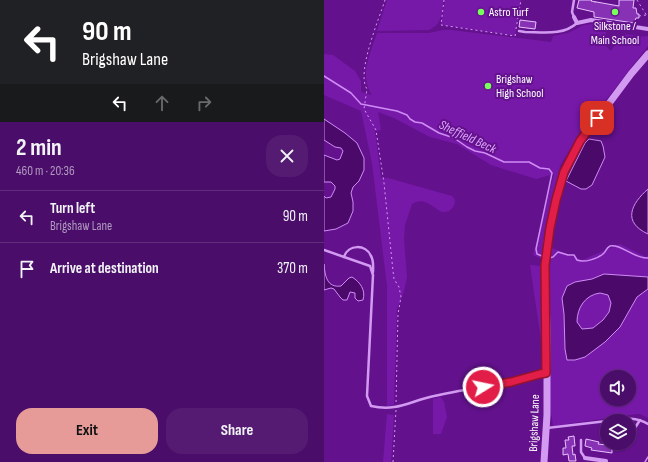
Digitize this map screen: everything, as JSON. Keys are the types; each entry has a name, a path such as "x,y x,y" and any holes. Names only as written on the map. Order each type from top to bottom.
{"street":[{"path":"574,17 577,24 591,20 648,29"},
{"name":"Brigshaw Lane","path":"544,462 546,428 545,265 547,242 560,184 568,162 580,141 648,54"},
{"path":"585,458 606,461"}],"lane":[{"path":"574,0 572,12 574,17"},
{"path":"519,31 563,32 577,24"},
{"path":"344,257 345,253 349,249 365,249 371,255 373,263 367,396 371,406 396,408 434,396 511,382 546,373"},
{"path":"324,250 370,266 373,275"},
{"path":"636,420 648,424"},
{"path":"636,426 640,420"},
{"path":"546,428 600,422"},
{"path":"581,440 581,452 585,458"}],"path":[{"path":"385,0 368,52 364,70 364,85 367,90 364,106 365,111 376,130 384,183 394,279 399,287 401,297 398,314 393,462"},
{"path":"444,0 441,25 515,36 521,0"},
{"path":"637,0 647,15 639,16"}],"shaded area":[{"path":"387,0 443,0 442,14 436,25 428,30 377,31"},
{"name":"Astro Turf","path":"445,0 521,0 515,36 441,25"},
{"name":"Brigshaw High School","path":"584,25 606,25 606,36 597,37 611,51 621,35 648,36 648,46 577,137 560,166 544,236 542,259 533,255 554,174 536,179 491,165 457,144 430,137 394,118 378,112 381,130 375,131 381,178 388,178 452,196 455,200 452,209 447,212 442,212 428,203 420,201 412,204 405,225 404,239 407,277 404,291 397,309 394,405 387,406 387,286 372,163 361,111 324,95 324,54 333,55 355,71 361,81 361,92 372,95 368,88 366,73 369,57 377,33 429,33 451,30 551,42 553,36 568,33"},
{"path":"324,119 357,143 364,158 364,170 359,181 353,187 351,193 353,211 348,223 336,229 324,231 324,196 326,198 331,197 335,186 331,182 324,182 324,155 337,160 340,159 343,151 341,148 335,147 324,140"},
{"path":"589,139 601,141 605,157 592,185 586,189 581,189 566,181 585,143"},
{"path":"648,189 648,234 635,224 632,218 632,213 637,201"},
{"path":"620,244 646,257 648,256 648,277 604,274 592,279 575,282 567,286 562,298 567,360 585,357 605,342 620,327 637,297 648,289 648,418 640,414 600,414 600,419 553,426 550,405 549,276 552,248 582,260"},
{"path":"324,264 326,277 333,285 341,286 352,277 358,281 364,293 363,300 358,301 355,298 355,293 350,292 347,300 343,300 334,289 331,288 324,290"},
{"path":"530,265 541,266 543,340 541,340"},
{"path":"604,274 648,277 648,289 637,297 620,327 605,342 585,357 575,360 567,360 562,298 567,286 575,282 592,279","holes":["600,293 608,295 611,303 609,312 603,320 593,328 582,329 577,322 577,317 580,307 586,299"]},
{"path":"600,293 608,295 611,303 609,312 603,320 593,328 582,329 577,322 580,307 590,296"},
{"path":"441,397 444,402 447,417 441,434 433,434 433,399"},
{"path":"387,414 394,415 391,462 383,462"}],"building":[{"name":"Silkstone / Main School","path":"579,0 592,0 591,1 619,6 619,0 634,0 633,8 636,8 639,18 636,18 634,23 594,17 594,12 577,8"},
{"path":"520,20 536,22 535,29 519,27"},
{"path":"574,436 575,446 572,446 573,455 575,454 576,461 569,461 568,454 563,455 563,448 566,448 565,440 569,440 568,437"},
{"path":"586,439 599,442 598,444 600,444 600,450 612,450 612,453 591,450 592,448 585,446"}],"waterway":[{"name":"Sheffield Beck","path":"324,76 351,93 361,104 397,111 407,115 415,122 422,123 439,133 454,138 475,151 485,153 504,162 529,162 540,168 549,169 552,173 536,249 537,254 542,256"},
{"name":"Sheffield Beck","path":"549,258 553,257 558,252 574,255 577,260 580,261 587,261 598,257 610,246 618,247 643,258 648,258"},
{"path":"645,462 648,457"}],"place":[{"name":"Astro Turf","path":"481,12"},
{"name":"Silkstone / Main School","path":"615,12"},
{"name":"Brigshaw High School","path":"488,86"}],"route":[{"path":"483,387 522,380 534,375 546,373 547,329 545,265 547,242 560,184 568,162 580,141 597,118"}]}
